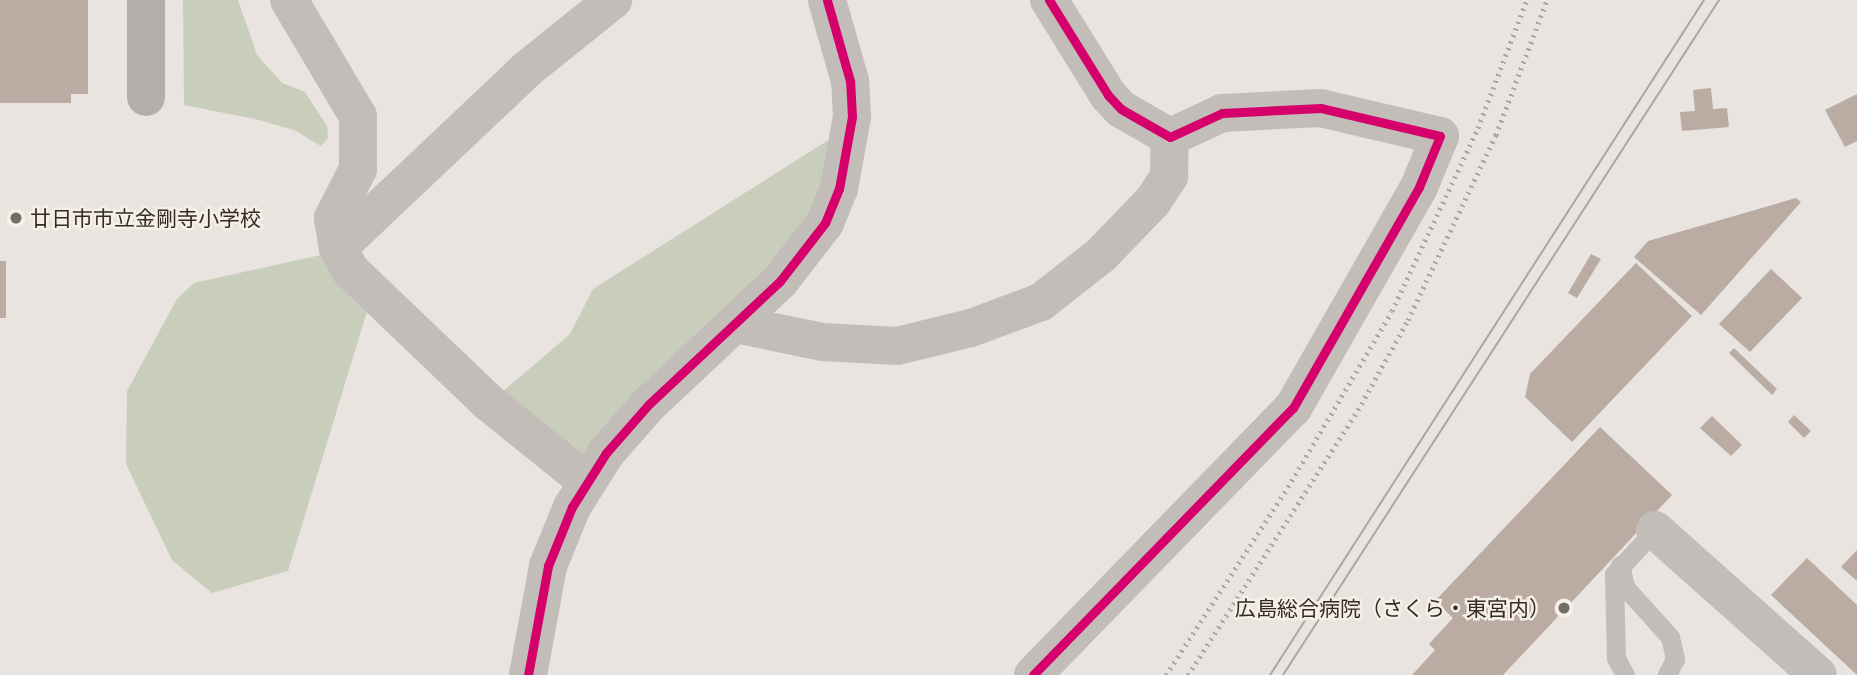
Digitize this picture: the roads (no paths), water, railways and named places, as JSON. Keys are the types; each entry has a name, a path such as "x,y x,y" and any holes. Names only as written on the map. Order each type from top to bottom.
{"street":[{"path":"146,0 146,97"},
{"path":"289,0 358,116 358,169 333,218 338,247 351,271 488,402 587,482"},
{"path":"338,247 526,69 613,0"},
{"path":"528,675 548,566 587,482 606,453 648,405 735,324 805,253 839,189 849,154 851,93 827,0"},
{"path":"1049,0 1108,95 1121,109 1170,137"},
{"path":"1033,675 1293,408 1419,187 1440,136 1321,108 1222,113 1170,137"},
{"path":"735,324 823,342 897,346 971,328 1041,302 1101,255 1153,201 1169,176 1170,137"},
{"path":"1655,530 1818,675"}],"lane":[{"path":"1625,675 1616,658 1614,574 1620,564 1655,530"},
{"path":"1620,564 1625,587 1671,637 1675,659 1667,675"}],"tram line":[{"path":"1270,675 1704,0"},
{"path":"1283,675 1719,0"}],"railway":[{"path":"1166,675 1288,487 1392,311 1478,128 1527,0"},
{"path":"1188,675 1358,410 1408,320 1496,135 1547,0"}],"place":[{"name":"廿日市市立金剛寺小学校","path":"16,218"},
{"name":"広島総合病院（さくら・東宮内）","path":"1564,608"}]}
